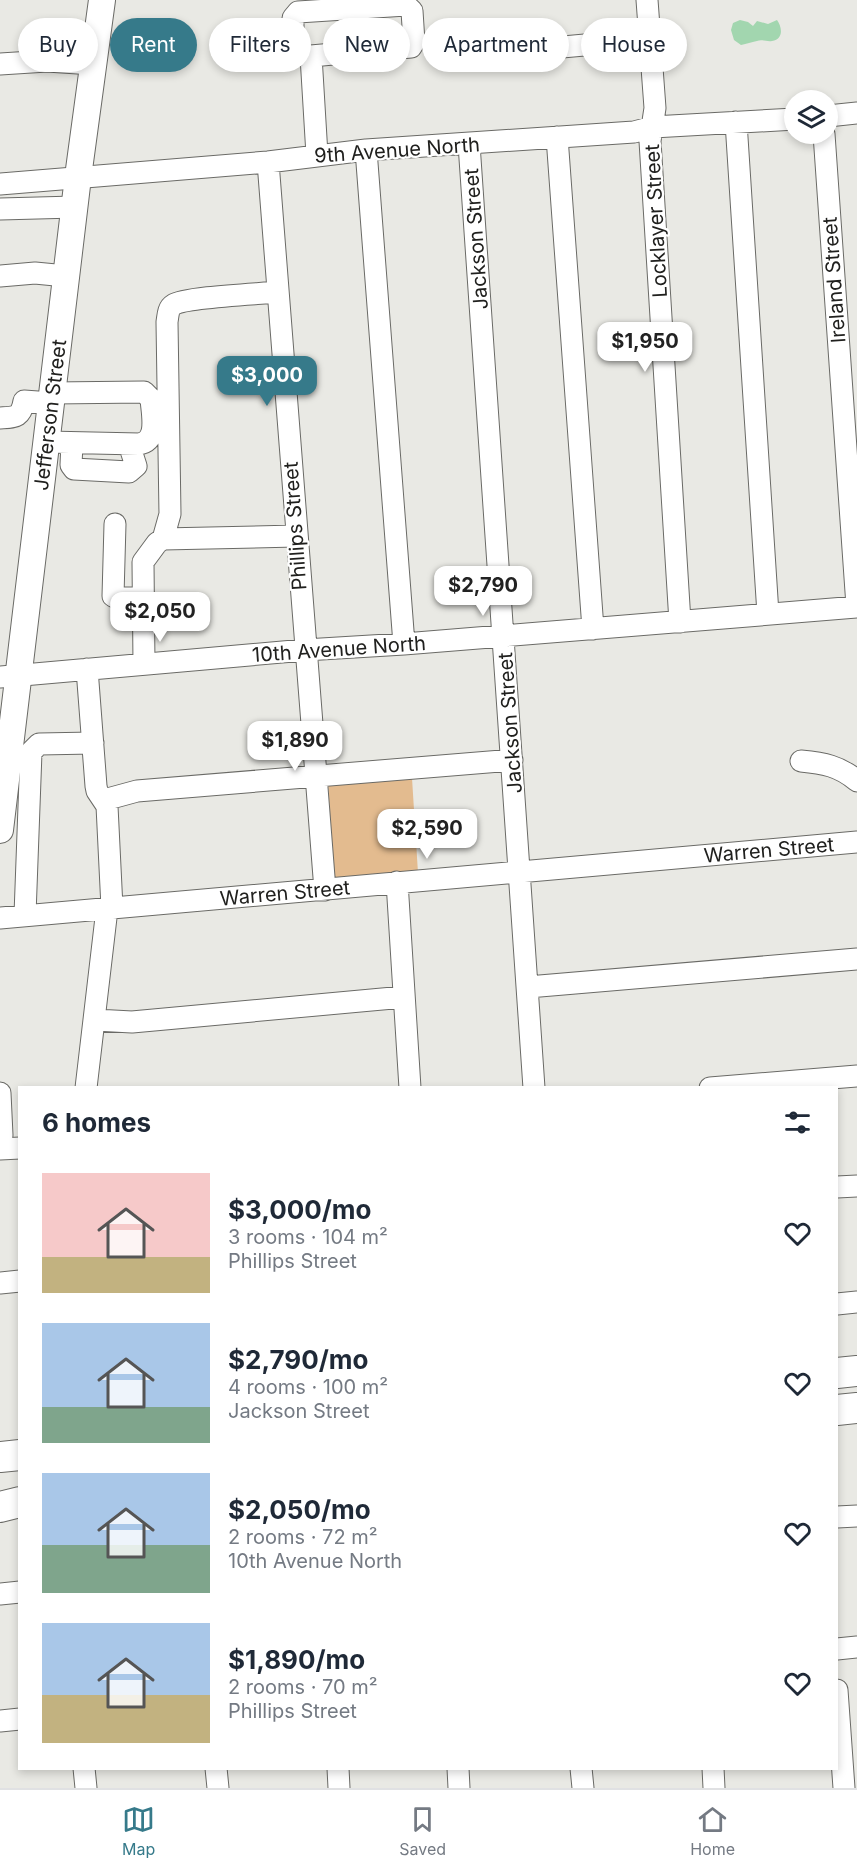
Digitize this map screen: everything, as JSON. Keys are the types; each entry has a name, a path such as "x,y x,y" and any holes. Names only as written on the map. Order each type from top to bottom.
{"highway":[{"path":"838,1373 857,1371"},
{"path":"838,1410 857,1408"},
{"path":"0,1457 18,1455"},
{"path":"0,1507 18,1502"}],"main road":[{"name":"Jefferson Street","path":"98,28 102,0"},
{"name":"Jefferson Street","path":"0,830 9,798 4,763 9,676 59,443 52,398 92,72"}],"street":[{"name":"Locklayer Street","path":"647,0 648,18"},
{"path":"293,18 298,12 322,5 406,2 412,11 414,42 411,47 311,56 317,155"},
{"path":"0,64 18,62"},
{"name":"Locklayer Street","path":"653,72 656,108 650,141 680,622"},
{"path":"838,115 857,113"},
{"name":"9th Avenue North","path":"0,184 268,162 366,150 634,132 653,127 784,119"},
{"path":"736,122 768,614"},
{"path":"557,137 593,629"},
{"name":"Jackson Street","path":"469,144 534,1086"},
{"name":"Ireland Street","path":"825,144 857,606"},
{"path":"366,150 404,644"},
{"name":"Phillips Street","path":"268,162 325,890"},
{"path":"0,209 75,207"},
{"path":"0,276 34,273 66,276"},
{"path":"144,664 143,562 157,544 170,514 167,322 170,308 174,303 195,299 278,292"},
{"path":"0,418 15,417 22,411 24,401 139,391 151,399 152,436 144,443 59,443"},
{"path":"115,524 113,594 117,598 143,598"},
{"path":"114,550 157,544 296,536"},
{"name":"10th Avenue North","path":"9,676 857,606"},
{"path":"86,1086 109,908 107,806 97,791 87,669"},
{"path":"25,915 9,798 36,745 93,743"},
{"path":"104,800 137,791 512,760"},
{"path":"801,761 828,764 857,780"},
{"name":"Warren Street","path":"0,918 857,842"},
{"path":"397,882 410,1086"},
{"path":"528,987 857,959"},
{"path":"95,1020 132,1022 404,997"},
{"path":"734,1086 857,1076"},
{"path":"0,1093 2,1135 0,1144"},
{"path":"0,1149 18,1148"},
{"path":"838,1187 857,1186"},
{"path":"0,1282 18,1281"},
{"path":"838,1304 857,1302"},
{"path":"838,1517 857,1516"},
{"path":"0,1594 18,1592"},
{"path":"838,1649 857,1647"},
{"path":"838,1704 844,1788"},
{"path":"0,1721 18,1719"},
{"path":"84,1770 86,1788"},
{"path":"216,1770 218,1788"},
{"path":"338,1770 339,1788"},
{"path":"458,1770 459,1788"},
{"path":"581,1770 583,1788"},
{"path":"713,1770 714,1788"}],"shaded area":[{"path":"740,20 753,26 757,21 768,24 777,20 781,29 779,38 741,45 734,40 731,30 733,23"},
{"path":"412,778 418,873 334,878 328,783"}]}
